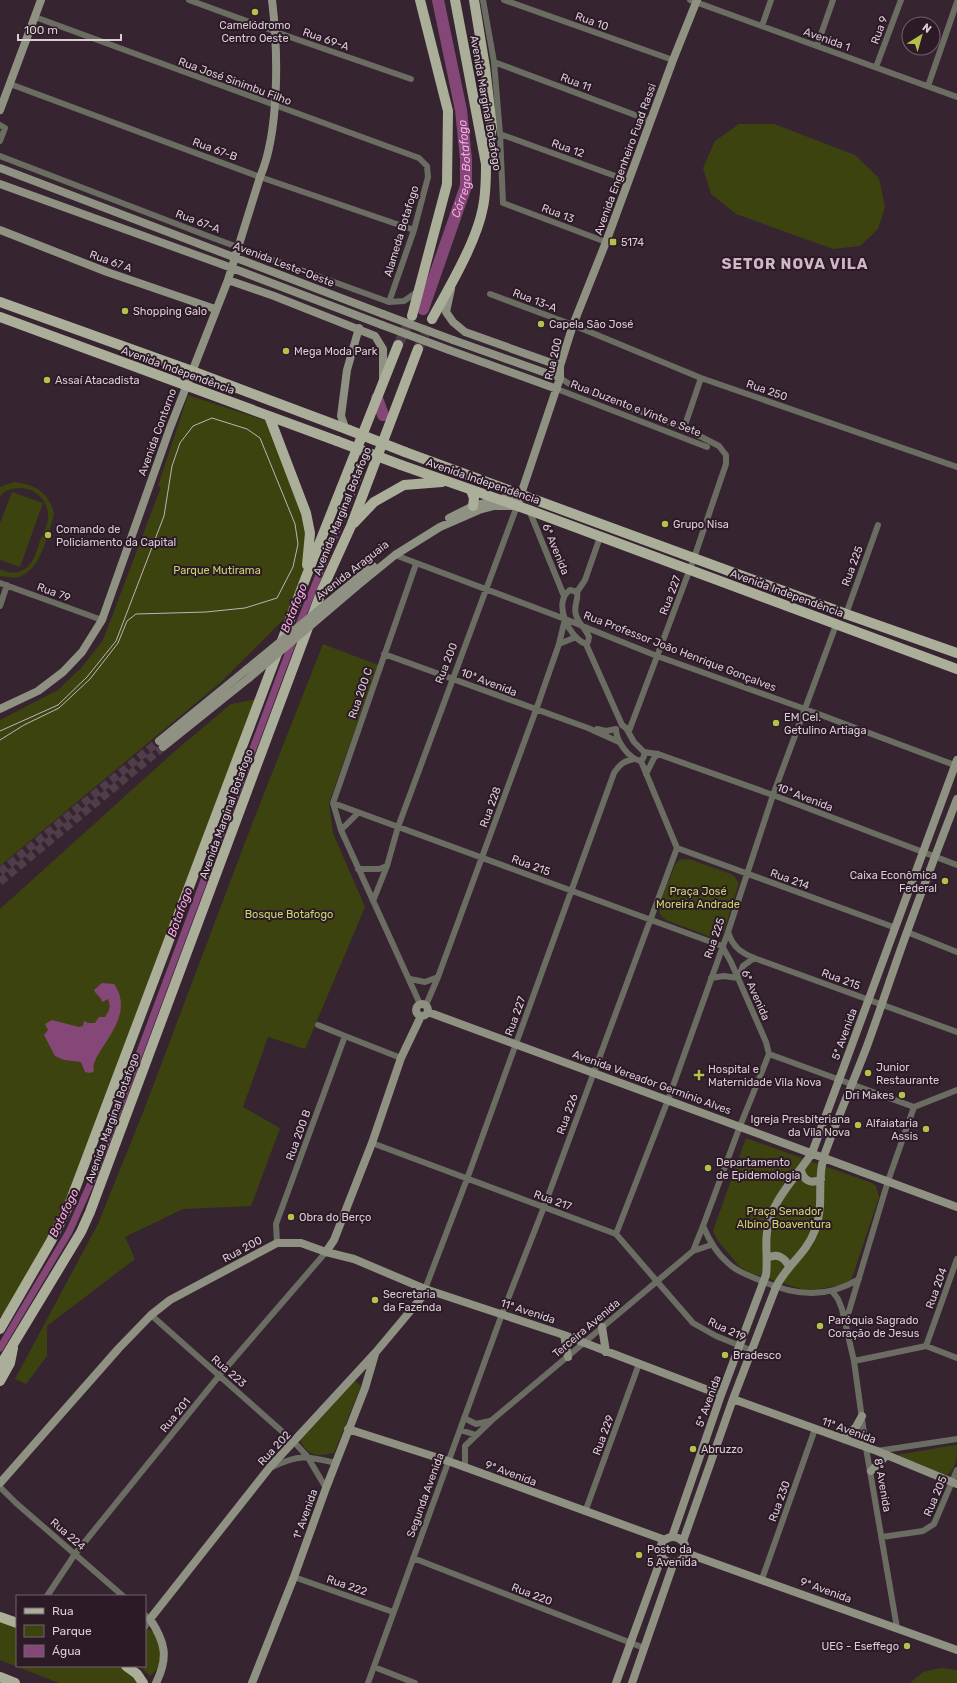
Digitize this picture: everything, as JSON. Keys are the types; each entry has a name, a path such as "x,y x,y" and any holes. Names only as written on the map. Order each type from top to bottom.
{"main road":[{"path":"0,110 41,0"},
{"name":"Avenida Contorno","path":"0,709 38,691 63,672 82,652 102,620 170,428 215,309 228,280 237,246 260,177 267,162 275,106 276,32 272,0"},
{"path":"412,316 447,184 448,111 420,0"},
{"name":"Avenida Marginal Botafogo","path":"432,319 453,280 480,222 486,187 486,164 455,0"},
{"path":"474,0 485,67 492,128 486,164"},
{"name":"Avenida Engenheiro Fuad Rassi","path":"572,325 629,181 694,1"},
{"name":"Avenida Leste-Oeste","path":"0,168 453,340 560,378"},
{"name":"Avenida Leste-Oeste","path":"0,184 232,268 557,389"},
{"name":"Rua 67 A","path":"0,230 107,272 215,309"},
{"path":"228,280 274,296 375,336 383,349 384,383"},
{"path":"261,280 274,296"},
{"path":"453,280 446,312 453,322 465,332 560,366"},
{"name":"Avenida Independência","path":"0,302 192,371 405,452 846,614 957,653"},
{"name":"Avenida Independência","path":"0,317 447,482 529,510 957,669"},
{"name":"Rua 200","path":"517,506 557,389 560,378 560,366 572,325"},
{"path":"348,430 341,416 347,370 358,328"},
{"name":"Avenida Marginal Botafogo","path":"0,1329 51,1242 69,1205 306,577 398,345"},
{"name":"Avenida Marginal Botafogo","path":"0,1366 81,1232 90,1212 322,590 351,526 418,349"},
{"path":"270,416 306,513 310,533 306,577"},
{"path":"351,526 374,502 404,485 447,482"},
{"path":"471,490 474,498 473,506"},
{"name":"Avenida Araguaia","path":"161,744 248,674 355,583 411,538 473,506 522,494"},
{"name":"Avenida Araguaia","path":"355,583 395,555 440,527 479,510 494,506 517,506"},
{"name":"5ª Avenida","path":"668,1538 764,1282 767,1266 767,1233 772,1212 782,1193 801,1170 812,1153 956,764"},
{"name":"5ª Avenida","path":"683,1541 733,1399 776,1287 789,1267 806,1248 816,1228 822,1200 821,1170 824,1157 957,799"},
{"path":"904,904 902,927 907,932"},
{"path":"326,1252 334,1240 372,1142 401,1058 424,1009"},
{"name":"Avenida Vereador Germínio Alves","path":"424,1009 957,1207"},
{"path":"801,1170 804,1178 808,1181 817,1181 821,1179"},
{"name":"Rua 200","path":"0,1483 119,1348 151,1315 170,1300 277,1243 300,1243 326,1252"},
{"name":"11ª Avenida","path":"326,1252 354,1259 424,1290 564,1335 721,1395"},
{"path":"767,1258 780,1256 789,1267"},
{"name":"Rua 202","path":"147,1617 270,1467 376,1352 422,1297 424,1290"},
{"path":"602,1327 606,1352"},
{"path":"564,1335 568,1357"},
{"path":"0,1381 10,1363 15,1340"},
{"name":"1ª Avenida","path":"252,1683 294,1577 348,1429 365,1388 376,1352"},
{"path":"354,1376 363,1383 365,1388"},
{"name":"11ª Avenida","path":"733,1399 877,1451 955,1483"},
{"path":"843,1439 856,1427 862,1416"},
{"name":"9ª Avenida","path":"348,1429 448,1461 585,1512 668,1538"},
{"path":"871,1471 887,1455"},
{"path":"616,1683 662,1556 661,1546 668,1538 676,1537 685,1544 686,1553 682,1560 674,1562 668,1561 662,1556"},
{"name":"9ª Avenida","path":"686,1553 957,1650"},
{"path":"632,1683 674,1562"},
{"path":"0,1617 16,1624"},
{"path":"147,1617 160,1634 165,1654 163,1667 156,1683"},
{"path":"127,1667 137,1674 143,1683"},
{"path":"1,1680 15,1683"}],"street":[{"name":"Rua 69-A","path":"189,0 411,79"},
{"path":"483,0 494,62 500,134"},
{"name":"Rua 10","path":"504,0 673,60"},
{"path":"762,26 771,0"},
{"path":"817,46 833,0"},
{"name":"Rua 9","path":"876,67 901,0"},
{"name":"Avenida 1","path":"694,1 957,97"},
{"path":"928,86 957,2"},
{"name":"Rua José Sinimbu Filho","path":"35,17 419,158 427,166"},
{"name":"Rua 11","path":"494,62 651,121"},
{"name":"Rua 67-B","path":"10,84 260,177 414,230"},
{"path":"0,141 2,127"},
{"name":"Rua 12","path":"500,134 629,181"},
{"name":"Rua 13","path":"500,134 503,203 606,242"},
{"name":"Rua 67-A","path":"0,156 213,238 389,302"},
{"name":"Alameda Botafogo","path":"389,302 414,230 428,177 427,166"},
{"path":"210,247 213,238"},
{"path":"389,302 404,301 418,291"},
{"name":"Rua 13-A","path":"490,294 572,325"},
{"name":"Rua 250","path":"572,325 701,378 957,467"},
{"path":"548,362 560,378"},
{"name":"Rua Duzento e Vinte e Sete","path":"560,378 571,385 684,428 719,446 726,455 726,464"},
{"path":"684,428 701,378"},
{"name":"Rua Duzento e Vinte e Sete","path":"557,389 707,446"},
{"name":"Rua 227","path":"629,732 690,570 726,464"},
{"name":"Rua 200","path":"373,901 387,866 398,827 452,678 517,506"},
{"name":"6ª Avenida","path":"529,510 564,596"},
{"name":"Rua 225","path":"846,614 878,526"},
{"path":"600,537 585,580 577,592 578,596 575,612 589,637 586,644 622,725 629,732 634,742 644,752 644,758 640,761"},
{"name":"Rua Professor João Henrique Gonçalves","path":"395,555 565,619 657,656 956,764"},
{"name":"Rua 200 C","path":"333,803 416,564"},
{"name":"Rua 79","path":"0,583 102,620"},
{"path":"0,606 8,585"},
{"name":"6ª Avenida","path":"577,592 570,590 564,596 562,603 565,619 576,637 586,644"},
{"name":"Rua 228","path":"424,1009 438,977 536,710 559,644 565,619"},
{"name":"Rua 225","path":"616,1234 668,1100 728,932 773,795 836,625"},
{"path":"559,644 576,637"},
{"name":"10ª Avenida","path":"384,654 588,728 619,742"},
{"path":"622,725 616,729 619,742 634,759 640,761 677,848"},
{"name":"10ª Avenida","path":"588,728 606,731 616,729"},
{"name":"10ª Avenida","path":"644,752 658,754 773,795 957,865"},
{"path":"646,774 654,758 658,754"},
{"name":"Rua 227","path":"424,1290 467,1179 614,773 619,765 624,761 634,759"},
{"path":"333,803 341,830 358,869 424,1009"},
{"name":"Rua 215","path":"333,803 722,946"},
{"path":"341,830 358,813"},
{"name":"Rua 214","path":"677,848 896,928"},
{"name":"Rua 226","path":"502,1314 544,1207 649,919 677,848"},
{"path":"358,869 379,869 387,866"},
{"path":"737,871 743,884"},
{"path":"653,910 658,923"},
{"name":"Rua 215","path":"728,932 734,946 740,952 957,1032"},
{"path":"907,932 957,952"},
{"name":"6ª Avenida","path":"722,946 731,962 766,1042 769,1054"},
{"path":"711,978 724,976 738,978 744,966 754,958"},
{"path":"410,979 425,982 438,977"},
{"path":"318,1025 401,1058"},
{"name":"Rua 200 B","path":"277,1243 276,1224 345,1036"},
{"path":"769,1054 914,1107 957,1090"},
{"name":"Terceira Avenida","path":"693,1252 740,1126 769,1054"},
{"path":"845,1322 888,1181 914,1107"},
{"name":"Rua 217","path":"372,1142 616,1234 693,1323"},
{"path":"703,1226 711,1245 728,1264 742,1273 776,1287 809,1294 843,1288 859,1279"},
{"name":"Terceira Avenida","path":"466,1468 465,1446 492,1420 693,1252 711,1245"},
{"name":"Rua 201","path":"49,1595 75,1554 219,1376 326,1252"},
{"name":"Rua 204","path":"926,1346 957,1259"},
{"name":"8ª Avenida","path":"832,1291 838,1299 854,1362 866,1448 897,1628"},
{"name":"Segunda Avenida","path":"368,1683 502,1314"},
{"name":"Rua 223","path":"151,1315 294,1442 307,1456 326,1488"},
{"name":"Rua 219","path":"693,1323 716,1336 752,1351"},
{"path":"854,1362 926,1346 957,1358"},
{"name":"Rua 229","path":"585,1512 639,1364"},
{"path":"464,1418 476,1424 492,1420"},
{"name":"Rua 230","path":"762,1579 815,1429"},
{"path":"460,1430 476,1435"},
{"path":"877,1451 957,1439"},
{"path":"270,1467 289,1459 307,1456 336,1463"},
{"name":"Rua 205","path":"882,1537 923,1531 934,1524 955,1483 957,1470"},
{"name":"Rua 224","path":"0,1487 122,1595"},
{"name":"Rua 220","path":"413,1558 644,1648"},
{"name":"Rua 222","path":"294,1577 393,1612"},
{"path":"374,1667 415,1683"}],"green space":[{"path":"739,124 774,124 855,155 879,178 885,207 878,229 860,246 833,249 736,214 711,194 703,168 715,141"},
{"name":"Parque Mutirama","path":"188,395 270,422 310,533 306,577 285,618 220,683 0,866 0,720 58,690 82,667 103,640 161,487 158,486"},
{"path":"14,482 29,485 41,491 49,501 54,515 43,550 34,566 28,572 14,578 0,576 0,569 7,572 16,572 25,569 28,566 35,554 47,525 48,518 45,503 39,495 29,489 10,489 5,491 0,497 0,487"},
{"path":"12,492 43,503 20,567 0,560 0,523"},
{"name":"Bosque Botafogo","path":"323,644 378,665 329,803 333,833 365,907 305,1049 268,1037 243,1107 280,1128 251,1206 183,1209 125,1237 135,1259 47,1326 47,1356 26,1384 15,1379 98,1224 142,1115 252,824"},
{"path":"262,698 196,884 95,1134 53,1230 3,1317 0,1316 0,909 175,751 231,704"},
{"name":"Praça José Moreira Andrade","path":"679,860 692,860 731,874 739,883 724,931 719,936 711,937 666,920 660,914 659,905 675,865"},
{"name":"Praça Senador Albino Boaventura","path":"746,1138 872,1183 876,1186 879,1197 851,1281 842,1285 808,1291 751,1273 740,1267 718,1241 713,1231"},
{"path":"354,1380 361,1386 334,1453 322,1455 313,1454 306,1449 300,1440"},
{"path":"957,1445 957,1454 955,1466 947,1475 891,1456"},
{"path":"0,1621 16,1627 16,1666 0,1660"},
{"path":"147,1629 158,1633 161,1648 159,1667 150,1676 141,1667 146,1667"},
{"path":"18,1667 122,1667 133,1673 138,1683 59,1683"},
{"path":"941,1668 957,1670 957,1683 910,1683 923,1672"}],"water":[{"path":"102,983 114,984 120,997 121,1010 111,1034 94,1064 94,1071 90,1073 85,1072 81,1062 64,1060 55,1056 44,1035 48,1030 45,1024 52,1020 79,1027 83,1026 84,1021 88,1023 95,1023 99,1017 105,1017 110,1008 108,999 102,1002 101,998 94,990"}],"waterway":[{"name":"Córrego Botafogo","path":"423,309 466,186 466,159 461,110 438,0"},
{"path":"377,398 383,415"},
{"name":"Botafogo","path":"298,627 360,473"},
{"name":"Botafogo","path":"0,1348 69,1232 93,1178 293,641"}],"tunnel":[{"path":"398,345 412,316"},
{"path":"418,349 432,319"},
{"path":"0,872 159,741"},
{"path":"0,882 163,747"}],"tram line":[{"path":"0,731 58,705 87,677 116,641 164,516 172,466 180,443 193,426 212,418 247,429 260,438 295,524 298,544 293,567 277,598 245,608 206,612 136,614 127,621 118,643 90,679 59,708 24,725 0,740"}],"place":[{"name":"Camelódromo Centro Oeste","path":"255,12"},
{"name":"5174","path":"613,242"},
{"name":"Shopping Galo","path":"125,311"},
{"name":"Capela São José","path":"541,324"},
{"name":"Mega Moda Park","path":"286,351"},
{"name":"Assaí Atacadista","path":"47,380"},
{"name":"Grupo Nisa","path":"665,524"},
{"name":"Comando de Policiamento da Capital","path":"48,535"},
{"name":"EM Cel. Getulino Artiaga","path":"776,723"},
{"name":"Caixa Econômica Federal","path":"945,881"},
{"name":"Junior Restaurante","path":"868,1073"},
{"name":"Hospital e Maternidade Vila Nova","path":"699,1075"},
{"name":"Dri Makes","path":"902,1095"},
{"name":"Igreja Presbiteriana da Vila Nova","path":"858,1125"},
{"name":"Alfaiataria Assis","path":"926,1129"},
{"name":"Departamento de Epidemologia","path":"708,1168"},
{"name":"Obra do Berço","path":"291,1217"},
{"name":"Secretaria da Fazenda","path":"375,1300"},
{"name":"Paróquia Sagrado Coração de Jesus","path":"820,1326"},
{"name":"Bradesco","path":"725,1355"},
{"name":"Abruzzo","path":"693,1449"},
{"name":"Posto da 5 Avenida","path":"639,1555"},
{"name":"UEG - Eseffego","path":"907,1646"}],"district":[{"name":"SETOR NOVA VILA","path":"795,264"}]}
